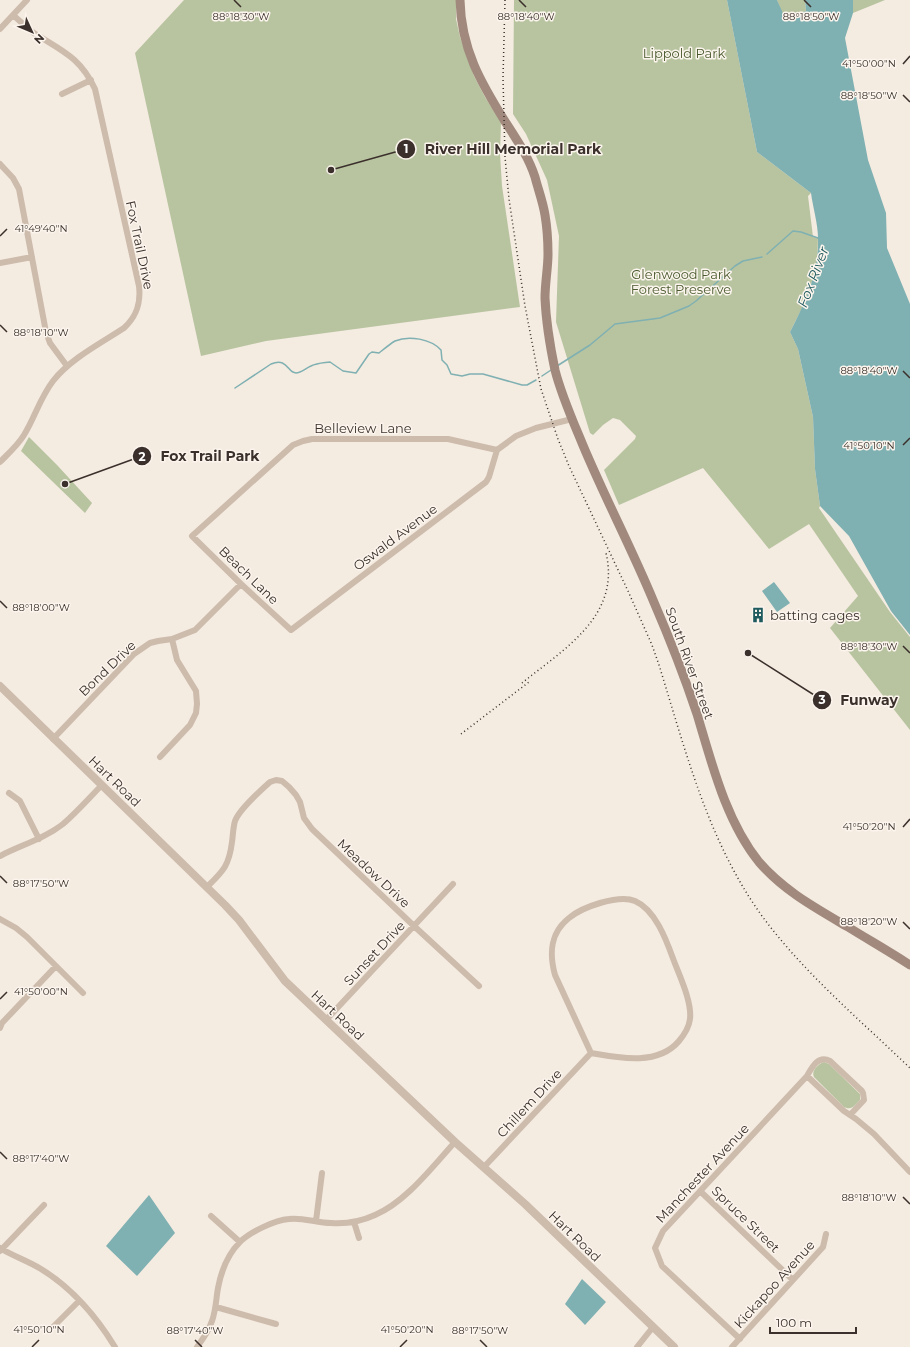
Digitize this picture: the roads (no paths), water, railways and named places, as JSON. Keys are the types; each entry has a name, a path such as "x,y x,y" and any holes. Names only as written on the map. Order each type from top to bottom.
{"main road":[{"name":"South River Street","path":"460,0 463,27 468,50 474,66 481,82 521,147 534,173 545,213 548,253 545,297 547,325 556,372 572,419 600,485 657,609 690,694 726,804 738,830 744,841 766,869 791,893 910,965"}],"street":[{"path":"0,29 27,0"},
{"name":"Fox Trail Drive","path":"0,462 16,446 24,435 43,396 54,380 68,366 124,328 135,316 140,300 139,286 99,106 91,80 72,57 34,33 13,15"},
{"path":"62,94 91,80"},
{"path":"0,164 13,178 19,189 46,332 50,343 68,366"},
{"path":"0,263 32,257"},
{"path":"497,450 516,436 536,428 572,419"},
{"name":"Belleview Lane","path":"192,536 293,445 303,441 312,439 448,439 497,450"},
{"name":"Oswald Avenue","path":"291,630 486,482 489,477 497,450"},
{"name":"Beach Lane","path":"192,536 291,630"},
{"name":"Bond Drive","path":"53,739 134,654 150,643 172,639 195,630 241,584"},
{"path":"160,757 190,725 196,713 197,704 196,691 177,660 172,639"},
{"name":"Hart Road","path":"0,686 53,739 102,784 208,887 239,920 285,981 455,1142 525,1204 674,1347"},
{"name":"Meadow Drive","path":"208,887 228,863 237,816 270,782 276,780 282,781 296,795 300,802 304,818 308,824 479,986"},
{"path":"0,856 39,839 63,824 102,784"},
{"path":"9,793 20,801 39,839"},
{"name":"Sunset Drive","path":"326,1020 453,884"},
{"path":"611,901 635,901 644,906 651,914 663,935 686,994 690,1019 683,1037 677,1044 667,1052 655,1057 641,1058 605,1056 591,1053 555,975 551,962 551,949 554,937 566,920 579,911 611,901"},
{"path":"0,919 16,928 83,993"},
{"path":"0,1028 2,1023 56,966"},
{"name":"Chillem Drive","path":"484,1167 591,1053"},
{"name":"Manchester Avenue","path":"740,1339 662,1266 655,1248 663,1230 807,1076 812,1067 819,1060 825,1059 830,1061 862,1090 864,1100 850,1115"},
{"path":"807,1076 844,1111 874,1134 910,1172"},
{"path":"197,1347 207,1333 212,1321 216,1307 221,1274 230,1256 240,1242 251,1233 262,1227 288,1219 330,1223 354,1222 376,1215 401,1199 455,1142"},
{"path":"316,1221 322,1173"},
{"name":"Spruce Street","path":"700,1191 793,1280"},
{"path":"44,1205 1,1249 42,1269 54,1278 79,1300 97,1321 115,1347"},
{"path":"211,1216 240,1242"},
{"path":"354,1222 359,1238"},
{"name":"Kickapoo Avenue","path":"732,1347 823,1247 826,1234"},
{"path":"54,1326 79,1300"},
{"path":"216,1307 276,1324"},
{"path":"637,1347 653,1327"}],"water":[{"path":"727,0 777,0 786,20 806,11 805,0 853,0 853,13 845,38 868,160 886,213 887,248 910,304 910,635 891,611 849,536 820,506 815,469 813,417 798,349 790,332 806,299 814,276 818,252 817,228 811,193 757,152"},
{"path":"774,582 790,603 777,612 762,591"},
{"path":"149,1195 175,1233 137,1276 106,1246"},
{"path":"582,1279 606,1302 585,1325 565,1304"}],"waterway":[{"name":"Fox River","path":"767,254 793,231 818,238"},
{"path":"557,366 590,345 615,324 660,318 689,306 735,266 743,261 762,257"},
{"path":"235,388 271,364 277,362 281,362 291,371 296,373 316,364 330,362 343,371 356,373 369,354 372,352 379,353 395,341 407,338 420,339 437,346 441,350 442,360 447,365 451,374 462,376 470,374 483,374 522,385 527,385 536,380"},
{"path":"542,376 551,370"}],"railway":[{"path":"505,0 503,78 505,157 509,199 525,306 541,389 558,439 569,466 652,645 700,795 727,857 743,887 762,916 796,957 833,995 910,1068"},
{"path":"522,683 571,644 597,613 605,595 608,575 606,553"},
{"path":"461,734 529,682"}],"place":[{"name":"River Hill Memorial Park","path":"331,170"},
{"name":"Fox Trail Park","path":"65,484"},
{"name":"batting cages","path":"758,615"},
{"name":"Funway","path":"748,653"}],"park label":[{"name":"Lippold Park","path":"684,53"},
{"name":"Glenwood Park Forest Preserve","path":"681,282"}]}
